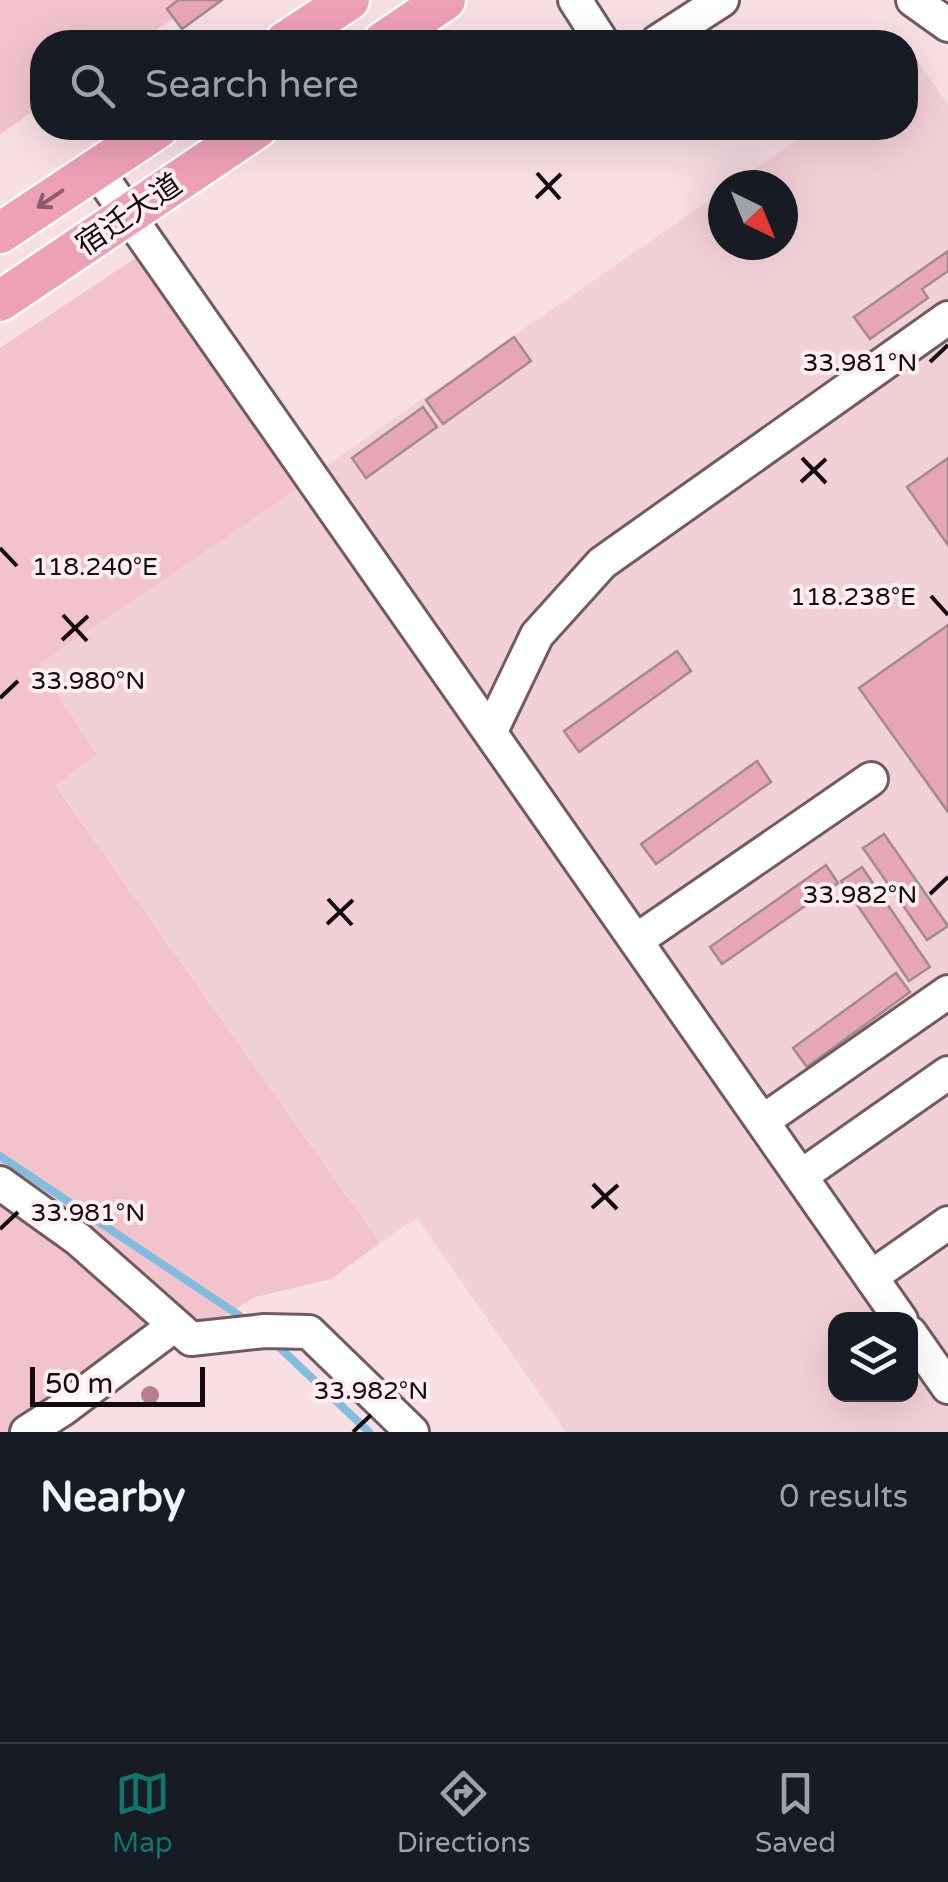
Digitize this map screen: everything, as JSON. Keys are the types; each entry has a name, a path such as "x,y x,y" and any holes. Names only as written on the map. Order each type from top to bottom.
{"main road":[{"path":"303,30 349,0"},
{"path":"401,30 445,0"},
{"name":"宿迁大道","path":"0,233 139,140"},
{"name":"宿迁大道","path":"0,301 239,140"}],"lane":[{"path":"575,0 594,30"},
{"path":"676,30 722,0"},
{"path":"913,0 948,25"},
{"path":"96,168 896,1312"},
{"path":"490,731 536,635 602,563 948,318"},
{"path":"637,940 871,779"},
{"path":"762,1121 948,992"},
{"path":"801,1176 948,1073"},
{"path":"0,1184 78,1239 190,1338 266,1331 309,1332 412,1432"},
{"path":"871,1276 948,1222"},
{"path":"27,1432 64,1409 175,1325"},
{"path":"918,1344 948,1387"}],"shaded area":[{"path":"0,0 178,0 167,8 174,18 156,30 30,30 30,113 0,134"},
{"path":"918,61 948,105 948,1432 566,1432 417,1218 380,1243 55,784 96,755 38,665 708,201 708,260 798,260 798,170 754,170 797,140 918,140"},
{"path":"139,256 297,489 38,665 97,755 55,785 380,1243 331,1279 255,1297 149,1363 56,1432 0,1432 0,348"}],"building":[{"path":"178,0 222,0 182,29 167,9"},
{"path":"948,251 948,271 922,289 928,298 870,339 854,317"},
{"path":"514,337 531,361 443,424 426,400"},
{"path":"423,407 437,427 366,478 352,458"},
{"path":"948,458 948,545 907,487"},
{"path":"948,625 948,812 859,688"},
{"path":"677,651 691,671 579,752 564,731"},
{"path":"757,761 771,782 656,864 641,844"},
{"path":"884,834 948,926 927,940 863,848"},
{"path":"826,865 838,883 722,964 710,947"},
{"path":"862,867 930,967 909,981 841,881"},
{"path":"896,973 910,992 807,1067 793,1048"}],"waterway":[{"path":"0,1156 240,1316"},
{"path":"279,1347 369,1432"}]}
